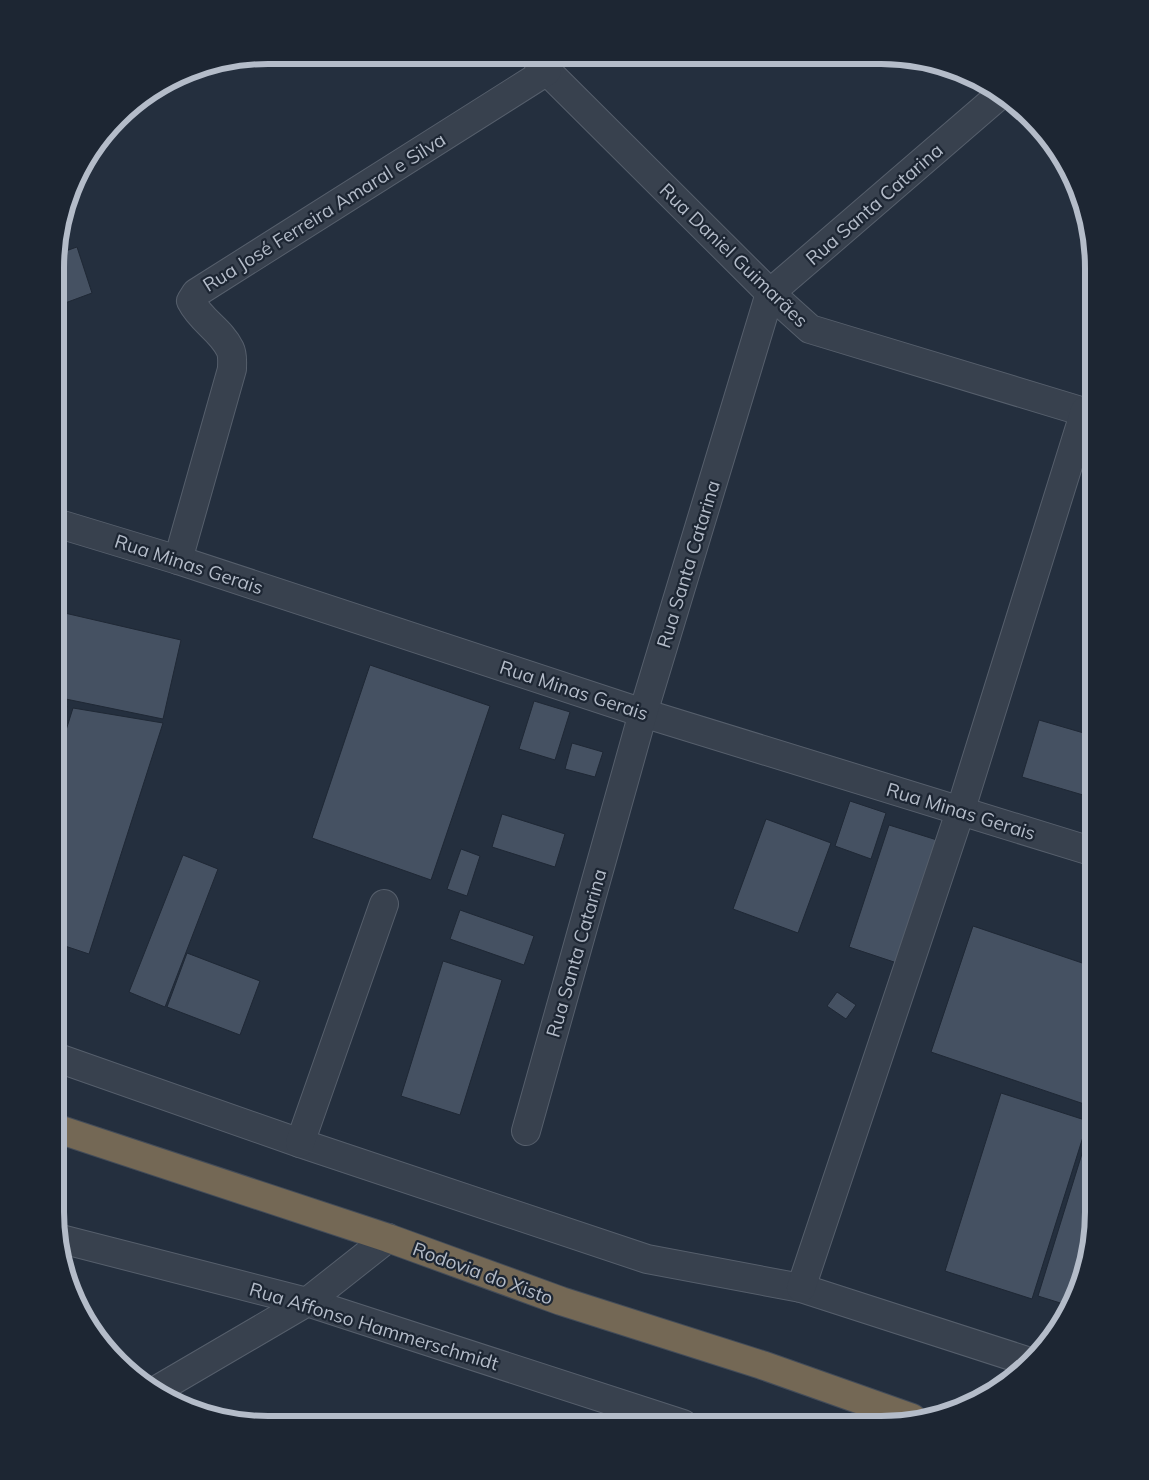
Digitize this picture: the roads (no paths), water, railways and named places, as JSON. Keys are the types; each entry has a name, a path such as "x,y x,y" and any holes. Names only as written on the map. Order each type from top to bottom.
{"highway":[{"name":"Rodovia do Xisto","path":"64,1131 388,1238 561,1301 762,1365 904,1415"}],"street":[{"name":"Rua José Ferreira Amaral e Silva","path":"178,560 232,368 231,351 223,337 197,313 191,301 196,293 539,64"},
{"name":"Rua Daniel Guimarães","path":"541,64 770,294 810,329 1085,412"},
{"name":"Rua Santa Catarina","path":"526,1131 643,713 770,294 995,99"},
{"path":"802,1288 1085,428"},
{"name":"Rua Minas Gerais","path":"64,525 178,560 643,713 1085,849"},
{"path":"300,1142 384,904"},
{"path":"64,1060 647,1259 802,1288 1022,1359"},
{"path":"162,1387 307,1302 388,1238"},
{"name":"Rua Affonso Hammerschmidt","path":"65,1240 307,1302 658,1416"}]}
